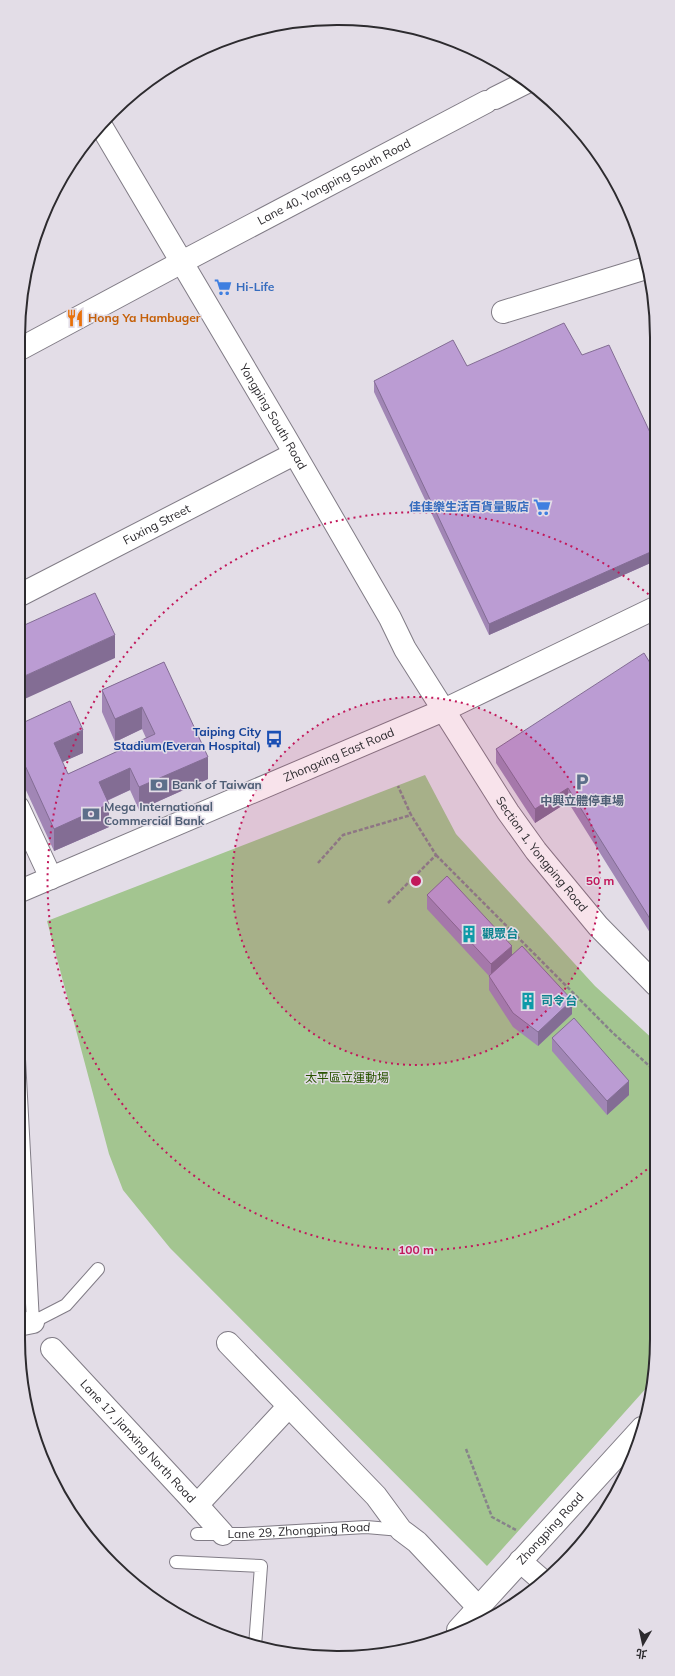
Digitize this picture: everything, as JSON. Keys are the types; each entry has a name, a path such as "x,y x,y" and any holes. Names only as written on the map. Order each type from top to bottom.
{"street":[{"name":"Lane 40, Yongping South Road","path":"25,346 182,262 521,85"},
{"name":"Yongping South Road","path":"104,130 390,618 405,649 444,710"},
{"path":"503,312 642,269"},
{"name":"Fuxing Street","path":"25,592 294,454"},
{"name":"Zhongxing East Road","path":"25,889 444,710 650,610"},
{"name":"Section 1, Yongping Road","path":"444,710 508,812 536,851 598,926 650,979"},
{"path":"25,822 51,878"},
{"path":"228,1343 376,1496 401,1530 417,1542 478,1607"},
{"name":"Lane 17, Jianxing North Road","path":"52,1349 198,1505 223,1534"},
{"path":"198,1505 289,1406"},
{"name":"Zhongping Road","path":"463,1625 634,1437"},
{"path":"520,1561 539,1577"}],"lane":[{"path":"25,1285 26,1323 66,1305 98,1269"},
{"name":"Lane 29, Zhongping Road","path":"197,1534 244,1534 366,1527 401,1530"},
{"path":"176,1562 261,1566 255,1640"}],"path":[{"path":"398,786 411,815 436,855 613,1033 650,1067"},
{"path":"318,863 343,835 411,815"},
{"path":"388,903 436,855"},
{"path":"466,1449 492,1517 518,1532"}],"green space":[{"name":"太平區立運動場","path":"425,775 456,834 595,986 650,1036 650,1338 646,1389 487,1566 170,1248 123,1190 109,1154 47,921"}],"building":[{"name":"佳佳樂生活百貨量販店","path":"564,323 582,355 609,345 650,432 650,552 489,624 374,381 453,340 467,366"},
{"path":"95,593 115,635 25,676 25,625"},
{"name":"中興立體停車場","path":"644,653 650,663 650,919 568,788 535,809 496,749"},
{"path":"164,662 208,757 139,787 130,768 99,782 109,804 54,829 25,765 25,722 70,701 83,730 54,743 68,774 155,734 142,707 115,719 102,690"},
{"path":"447,876 512,946 491,964 427,895"},
{"name":"司令台","path":"522,946 572,1000 538,1032 513,1013 489,976"},
{"path":"574,1018 629,1081 607,1101 552,1038"}],"place":[{"name":"Hi-Life","path":"223,287"},
{"name":"Hong Ya Hambuger","path":"75,318"},
{"name":"佳佳樂生活百貨量販店","path":"542,507"},
{"name":"Taiping City Stadium(Everan Hospital)","path":"274,739"},
{"name":"中興立體停車場","path":"582,782"},
{"name":"Bank of Taiwan","path":"159,785"},
{"name":"Mega International Commercial Bank","path":"91,814"},
{"name":"觀眾台","path":"469,934"},
{"name":"司令台","path":"528,1001"}]}
